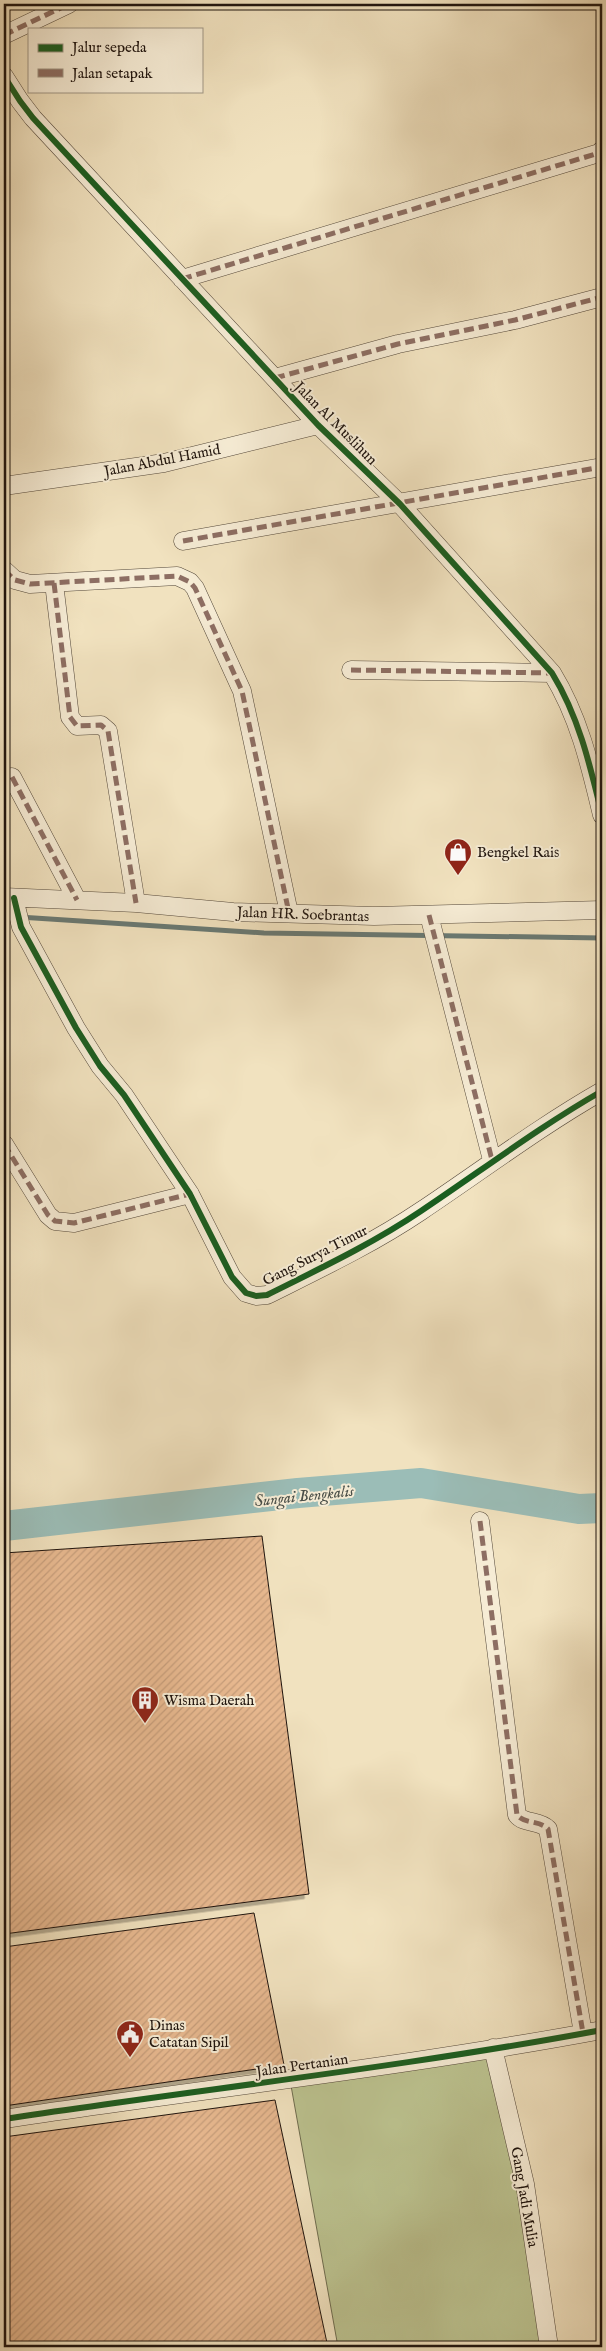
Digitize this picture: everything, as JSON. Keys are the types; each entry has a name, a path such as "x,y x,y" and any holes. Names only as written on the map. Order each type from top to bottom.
{"street":[{"path":"4,35 69,4"},
{"name":"Jalan Al Muslihun","path":"4,76 33,118 318,425 400,504 552,672 564,692 577,722 602,814"},
{"path":"182,279 601,154"},
{"path":"275,378 398,344 515,320 602,297"},
{"name":"Jalan Abdul Hamid","path":"4,486 164,463 318,425"},
{"path":"183,541 602,467"},
{"path":"4,570 8,576 22,583 177,576 190,582 195,588 242,691 289,914"},
{"path":"54,583 70,717 77,726 101,725 108,731 136,903"},
{"path":"351,670 552,672"},
{"path":"12,777 77,900"},
{"name":"Jalan HR. Soebrantas","path":"12,901 77,900 136,903 233,912 374,916 602,910"},
{"name":"Gang Surya Timur","path":"12,901 21,927 76,1028 100,1066 135,1111 190,1194 238,1284 246,1293 256,1296 267,1295 363,1246 421,1211 492,1160 602,1091"},
{"path":"429,915 492,1160"},
{"path":"4,1144 48,1215 55,1221 74,1223 190,1194"},
{"path":"480,1521 517,1815 520,1818 544,1825 548,1829 583,2033"},
{"name":"Jalan Pertanian","path":"4,2119 151,2096 290,2080 602,2030"},
{"name":"Gang Jadi Mulia","path":"493,2048 525,2184 549,2347"}],"green space":[{"path":"486,2043 516,2179 546,2347 338,2347 290,2080"}],"building":[{"name":"Wisma Daerah","path":"262,1536 309,1894 4,1934 4,1553"},
{"path":"254,1913 284,2065 4,2106 4,1947"},
{"path":"275,2100 327,2343 293,2347 4,2347 4,2137"}],"waterway":[{"path":"4,916 264,933 602,938"},
{"name":"Sungai Bengkalis","path":"4,1526 298,1493 421,1483 579,1509 602,1508"}],"marked path":[{"path":"4,35 69,4"},
{"path":"182,279 599,153 602,150"},
{"path":"275,378 398,344 515,320 602,297"},
{"path":"183,541 602,467"},
{"path":"4,570 15,580 30,584 177,576 190,582 195,588 242,691 289,913"},
{"path":"54,583 70,717 77,726 101,725 108,731 136,903"},
{"path":"351,670 552,673"},
{"path":"12,777 77,900"},
{"path":"429,915 492,1160"},
{"path":"4,1144 48,1215 55,1221 74,1223 190,1194"},
{"path":"480,1521 517,1815 524,1820 540,1824 548,1829 583,2033"}],"cycle path":[{"path":"4,76 33,118 318,425 400,504 552,673 577,724 602,815"},
{"path":"14,898 21,927 76,1028 100,1066 124,1095 190,1194 232,1277 246,1293 256,1296 267,1295 384,1234 556,1119 602,1091"},
{"path":"4,2119 378,2067 602,2030"}],"place":[{"name":"Bengkel Rais","path":"458,876"},
{"name":"Wisma Daerah","path":"145,1724"},
{"name":"Dinas Catatan Sipil","path":"130,2058"}]}
